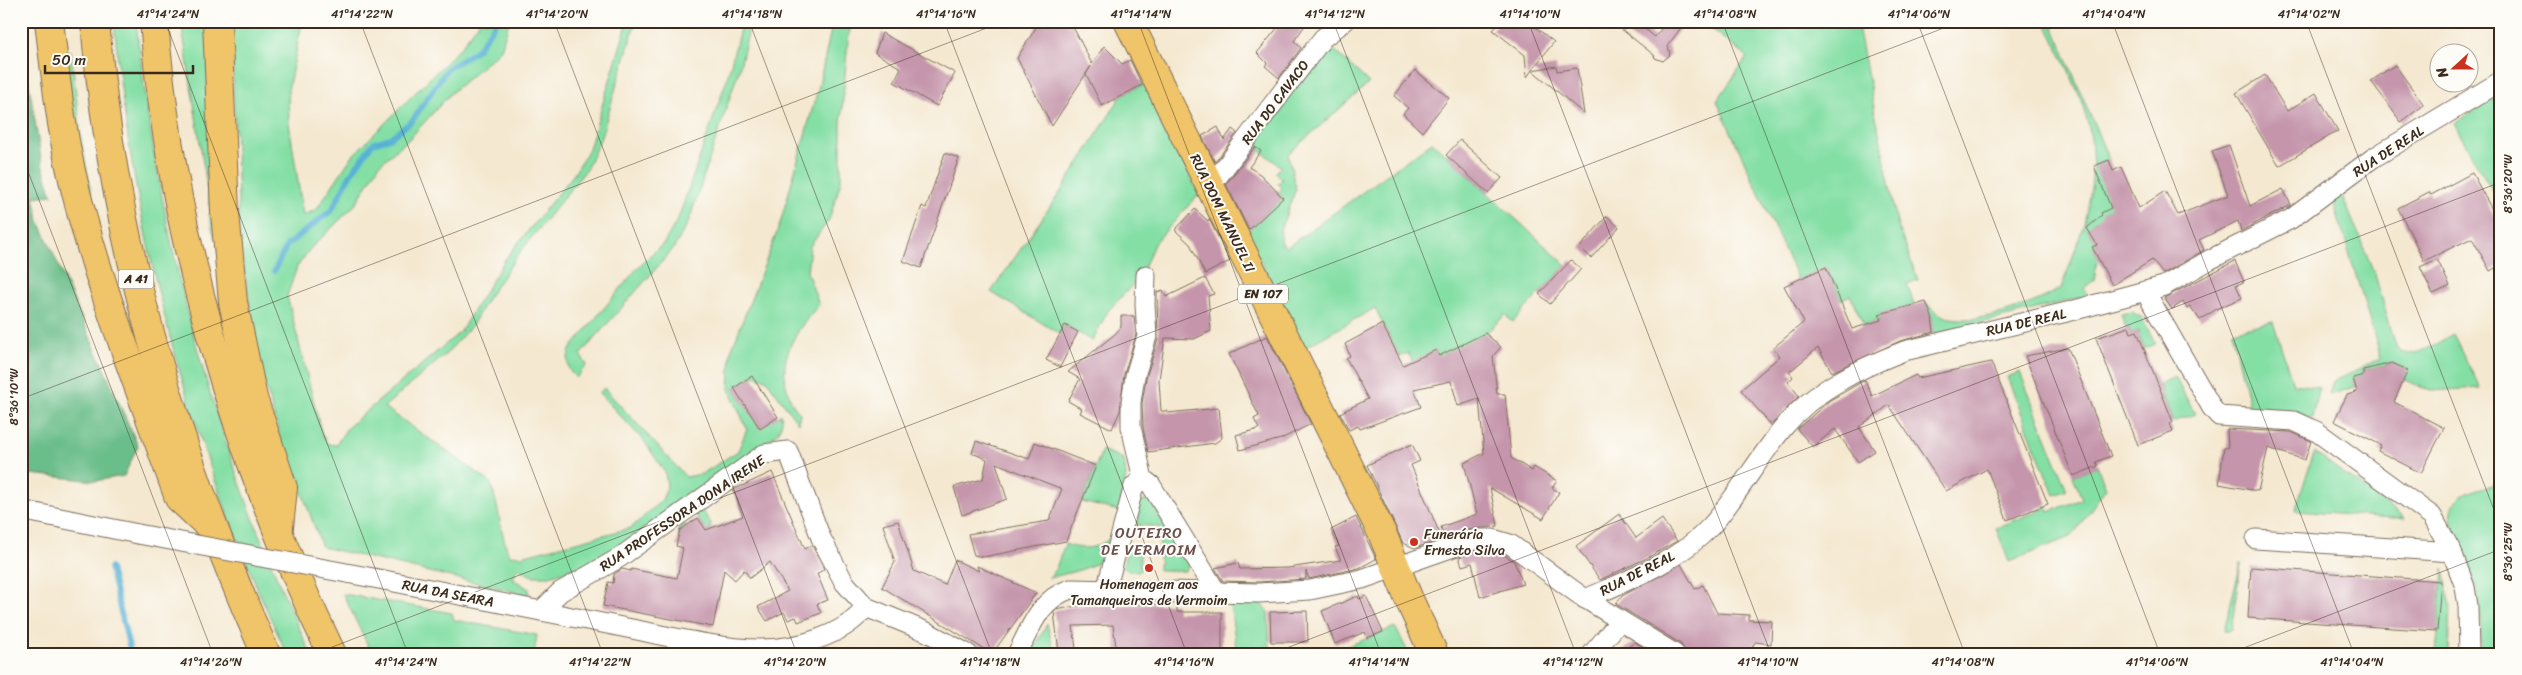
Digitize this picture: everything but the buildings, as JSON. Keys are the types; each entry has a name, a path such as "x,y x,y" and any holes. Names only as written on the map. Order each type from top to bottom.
{"main road":[{"path":"49,21 58,98 71,172 97,266 179,498 212,528"},
{"name":"A 41","path":"95,21 111,153 134,270 172,413 212,528 266,654"},
{"path":"154,21 173,165 202,302 256,478 278,533 332,654"},
{"path":"217,21 225,212 234,302 253,398 282,488 278,533"},
{"name":"RUA DOM MANUEL II","path":"1128,21 1382,534 1397,568"},
{"name":"EN 107","path":"1397,568 1434,654"}],"street":[{"name":"RUA DO CAVACO","path":"1210,187 1323,38 1345,21"},
{"name":"RUA DE REAL","path":"1585,599 1644,573 1686,548 1711,525 1784,427 1825,390 1881,360 1904,351 2072,311 2164,286 2211,259 2257,238 2291,219 2373,158 2501,81"},
{"path":"1146,275 1147,336 1135,376 1131,402 1131,427 1143,479 1151,484 1217,593"},
{"path":"2145,291 2214,412 2220,416 2232,418 2272,418 2294,421 2316,431 2432,516 2452,552 2465,588 2468,606 2468,654"},
{"name":"RUA PROFESSORA DONA IRENE","path":"541,611 560,592 619,558 764,454 788,451 821,538 844,582 866,607 927,632 968,654"},
{"path":"1106,590 1134,486 1143,479"},
{"name":"RUA DA SEARA","path":"21,510 667,636 759,649 782,648 826,635 858,617 866,607"},
{"path":"1017,654 1045,603 1057,593 1070,589 1217,593 1284,593 1310,590 1362,579 1476,539 1493,538 1515,548 1585,599 1675,654"},
{"path":"2256,539 2452,552"},
{"path":"1592,654 1620,621"}],"green space":[{"path":"59,21 64,21 66,51 71,51 80,129 93,203 90,211"},
{"path":"114,21 136,21 160,186 196,345 219,422 246,499 276,576 311,654 287,654 253,579 223,502 196,424 172,345 152,265 136,185 123,103"},
{"path":"181,21 208,21 214,239 209,214 211,213"},
{"path":"231,21 306,21 301,28 288,90 289,123 303,215 316,210 353,155 459,49 480,21 509,21 501,50 451,93 409,139 380,164 355,205 310,249 297,267 287,296 322,435 328,444 336,445 347,428 460,332 506,258 574,174 589,149 628,21 636,21 601,137 586,170 520,252 487,299 473,324 446,354 384,407 490,482 509,555 521,556 631,528 662,500 667,487 665,472 644,441 599,393 604,388 686,477 702,474 738,451 747,429 729,389 731,351 779,227 818,89 833,21 852,21 848,39 841,123 841,181 829,220 810,246 807,272 819,305 797,333 787,354 785,365 788,393 793,405 800,413 798,423 766,379 752,376 734,388 760,428 781,414 782,422 778,433 691,500 608,558 550,576 532,576 517,568 513,579 529,589 529,595 322,547 289,457 286,458 259,363 239,228"},
{"path":"742,21 751,21 739,70 689,221 674,248 580,355 587,365 576,378 570,371 568,364 571,348 639,266 664,243 678,219 727,79"},
{"path":"1701,21 1857,21 1897,223 1918,280 1907,284 1915,308 1927,304 1944,316 1963,319 1992,316 2023,307 2061,288 2074,255 2084,221 2091,186 2093,169 2092,151 2090,134 2081,101 2045,21 2051,21 2109,160 2094,166 2125,200 2102,213 2104,218 2095,221 2087,228 2097,245 2093,247 2098,258 2094,280 2084,288 2087,296 1934,335 1932,317 1929,311 1879,314 1881,320 1864,325 1850,295 1841,300 1826,267 1798,280 1717,101 1747,57"},
{"path":"21,34 42,164 52,195 34,197 39,221 138,446 124,476 95,481 21,473"},
{"path":"1326,42 1369,83 1288,154 1296,189 1280,230 1282,244 1287,247 1432,142 1566,265 1513,322 1505,315 1487,332 1464,344 1466,350 1441,361 1412,361 1408,353 1400,357 1375,308 1304,348 1246,232 1283,198 1277,193 1282,188 1278,184 1282,179 1275,173 1281,167 1252,144"},
{"path":"1145,84 1199,194 1154,244 1140,277 1108,311 1092,341 1065,325 1060,334 991,292 1061,191 1122,95"},
{"path":"2494,98 2501,109 2501,206 2454,124"},
{"path":"2342,195 2375,275 2397,349 2403,353 2410,354 2433,346 2453,334 2480,388 2429,391 2404,379 2407,370 2392,363 2363,370 2363,375 2353,378 2355,387 2329,395 2333,381 2381,358 2333,200"},
{"path":"2132,312 2141,317 2156,344 2144,348 2138,331 2131,333 2129,327 2126,328 2121,314"},
{"path":"2273,321 2293,384 2319,387 2312,418 2250,409 2232,331"},
{"path":"2020,372 2067,490 2054,495 2007,377"},
{"path":"2175,377 2195,414 2173,422 2159,384"},
{"path":"1102,450 1124,459 1126,476 1119,511 1082,502"},
{"path":"2314,452 2406,519 2295,511"},
{"path":"2097,466 2106,488 2072,536 2009,562 1996,528 2047,507 2049,512 2082,499 2073,476"},
{"path":"2501,482 2501,654 2480,654 2479,602 2472,576 2457,542 2451,518 2453,508 2462,496"},
{"path":"1140,501 1151,501 1190,564 1185,571 1159,571 1160,527 1137,525"},
{"path":"700,508 711,523 707,542 678,536 681,519 693,536 705,528 693,512"},
{"path":"1113,536 1108,553 1102,560 1080,570 1049,578 1056,568 1065,544 1078,548 1090,548 1102,544"},
{"path":"1127,549 1140,550 1140,571 1128,571 1123,565"},
{"path":"2241,563 2231,630 2224,630"},
{"path":"2443,569 2450,607 2448,654 2436,654"},
{"path":"343,594 452,613 454,620 537,635 534,654 372,654"},
{"path":"1260,603 1268,612 1270,654 1237,654 1230,604"},
{"path":"1047,624 1055,654 1031,654"},
{"path":"1395,627 1409,654 1327,654 1331,653"}],"waterway":[{"path":"274,271 287,245 332,210 350,175 373,143 390,138 412,121 447,69 477,50 497,21"},
{"path":"110,568 131,654"}],"place":[{"name":"Funerária Ernesto Silva","path":"1414,542"},
{"name":"Homenagem aos Tamanqueiros de Vermoim","path":"1149,568"}],"district":[{"name":"OUTEIRO DE VERMOIM","path":"1149,542"}]}
